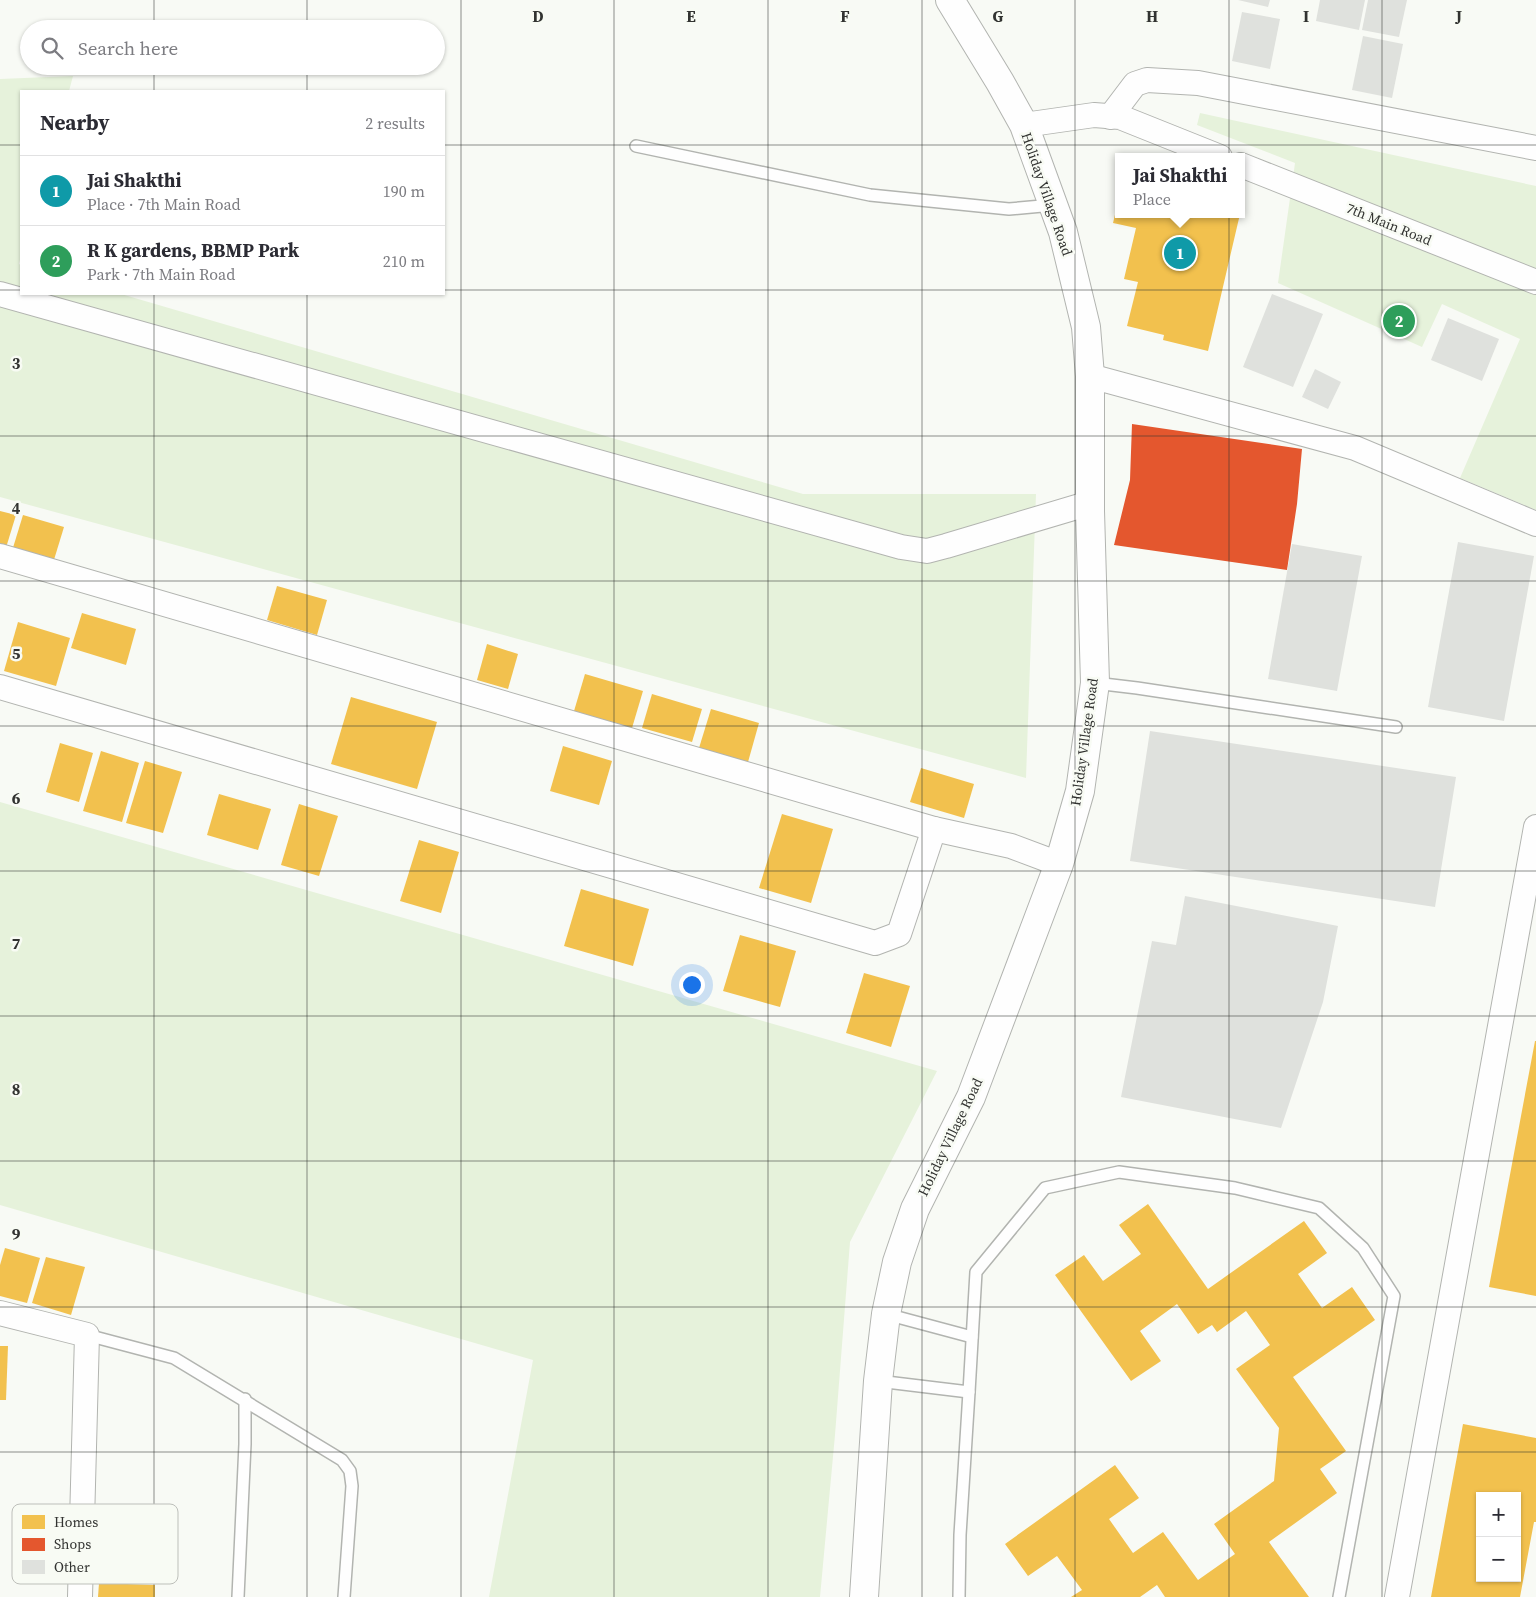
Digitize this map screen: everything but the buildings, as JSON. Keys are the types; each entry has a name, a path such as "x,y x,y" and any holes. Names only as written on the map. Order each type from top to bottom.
{"street":[{"name":"Holiday Village Road","path":"864,1597 878,1381 886,1314 897,1262 915,1210 971,1097 1059,864 1080,791 1095,683 1090,503 1090,376 1086,327 1063,232 1024,125 950,0"},
{"path":"1110,117 1135,84 1148,80 1198,84 1536,148"},
{"path":"1024,125 1094,115 1120,117 1210,153"},
{"name":"7th Main Road","path":"1245,167 1536,282"},
{"path":"0,294 901,548 926,551 1090,503"},
{"path":"1090,376 1355,448 1536,524"},
{"path":"0,556 934,829 1011,846 1059,864"},
{"path":"0,687 875,943 899,934 934,829"},
{"path":"1397,1597 1536,827"},
{"path":"0,1313 87,1335 82,1504"},
{"path":"80,1584 80,1597"}],"lane":[{"path":"636,146 870,195 1009,209 1053,205"},
{"path":"1095,683 1396,727"},
{"path":"959,1597 960,1535 976,1272 1045,1188 1119,1172 1235,1188 1319,1208 1364,1248 1394,1296 1339,1597"},
{"path":"886,1314 972,1337"},
{"path":"87,1335 174,1358 342,1460 350,1471 352,1486 344,1597"},
{"path":"878,1381 969,1392"},
{"path":"238,1597 245,1444 245,1400"}],"green space":[{"path":"73,76 69,90 20,90 20,295 124,295 803,494 1036,494 1026,778 0,497 0,79"},
{"path":"1200,113 1536,186 1536,510 1460,478 1520,339 1442,304 1422,347 1278,283 1295,163 1197,125"},
{"path":"0,802 937,1071 850,1242 820,1597 489,1597 533,1360 0,1205"}],"place":[{"name":"Jai Shakthi","path":"1180,253"},
{"name":"R K gardens, BBMP Park","path":"1399,321"}]}
